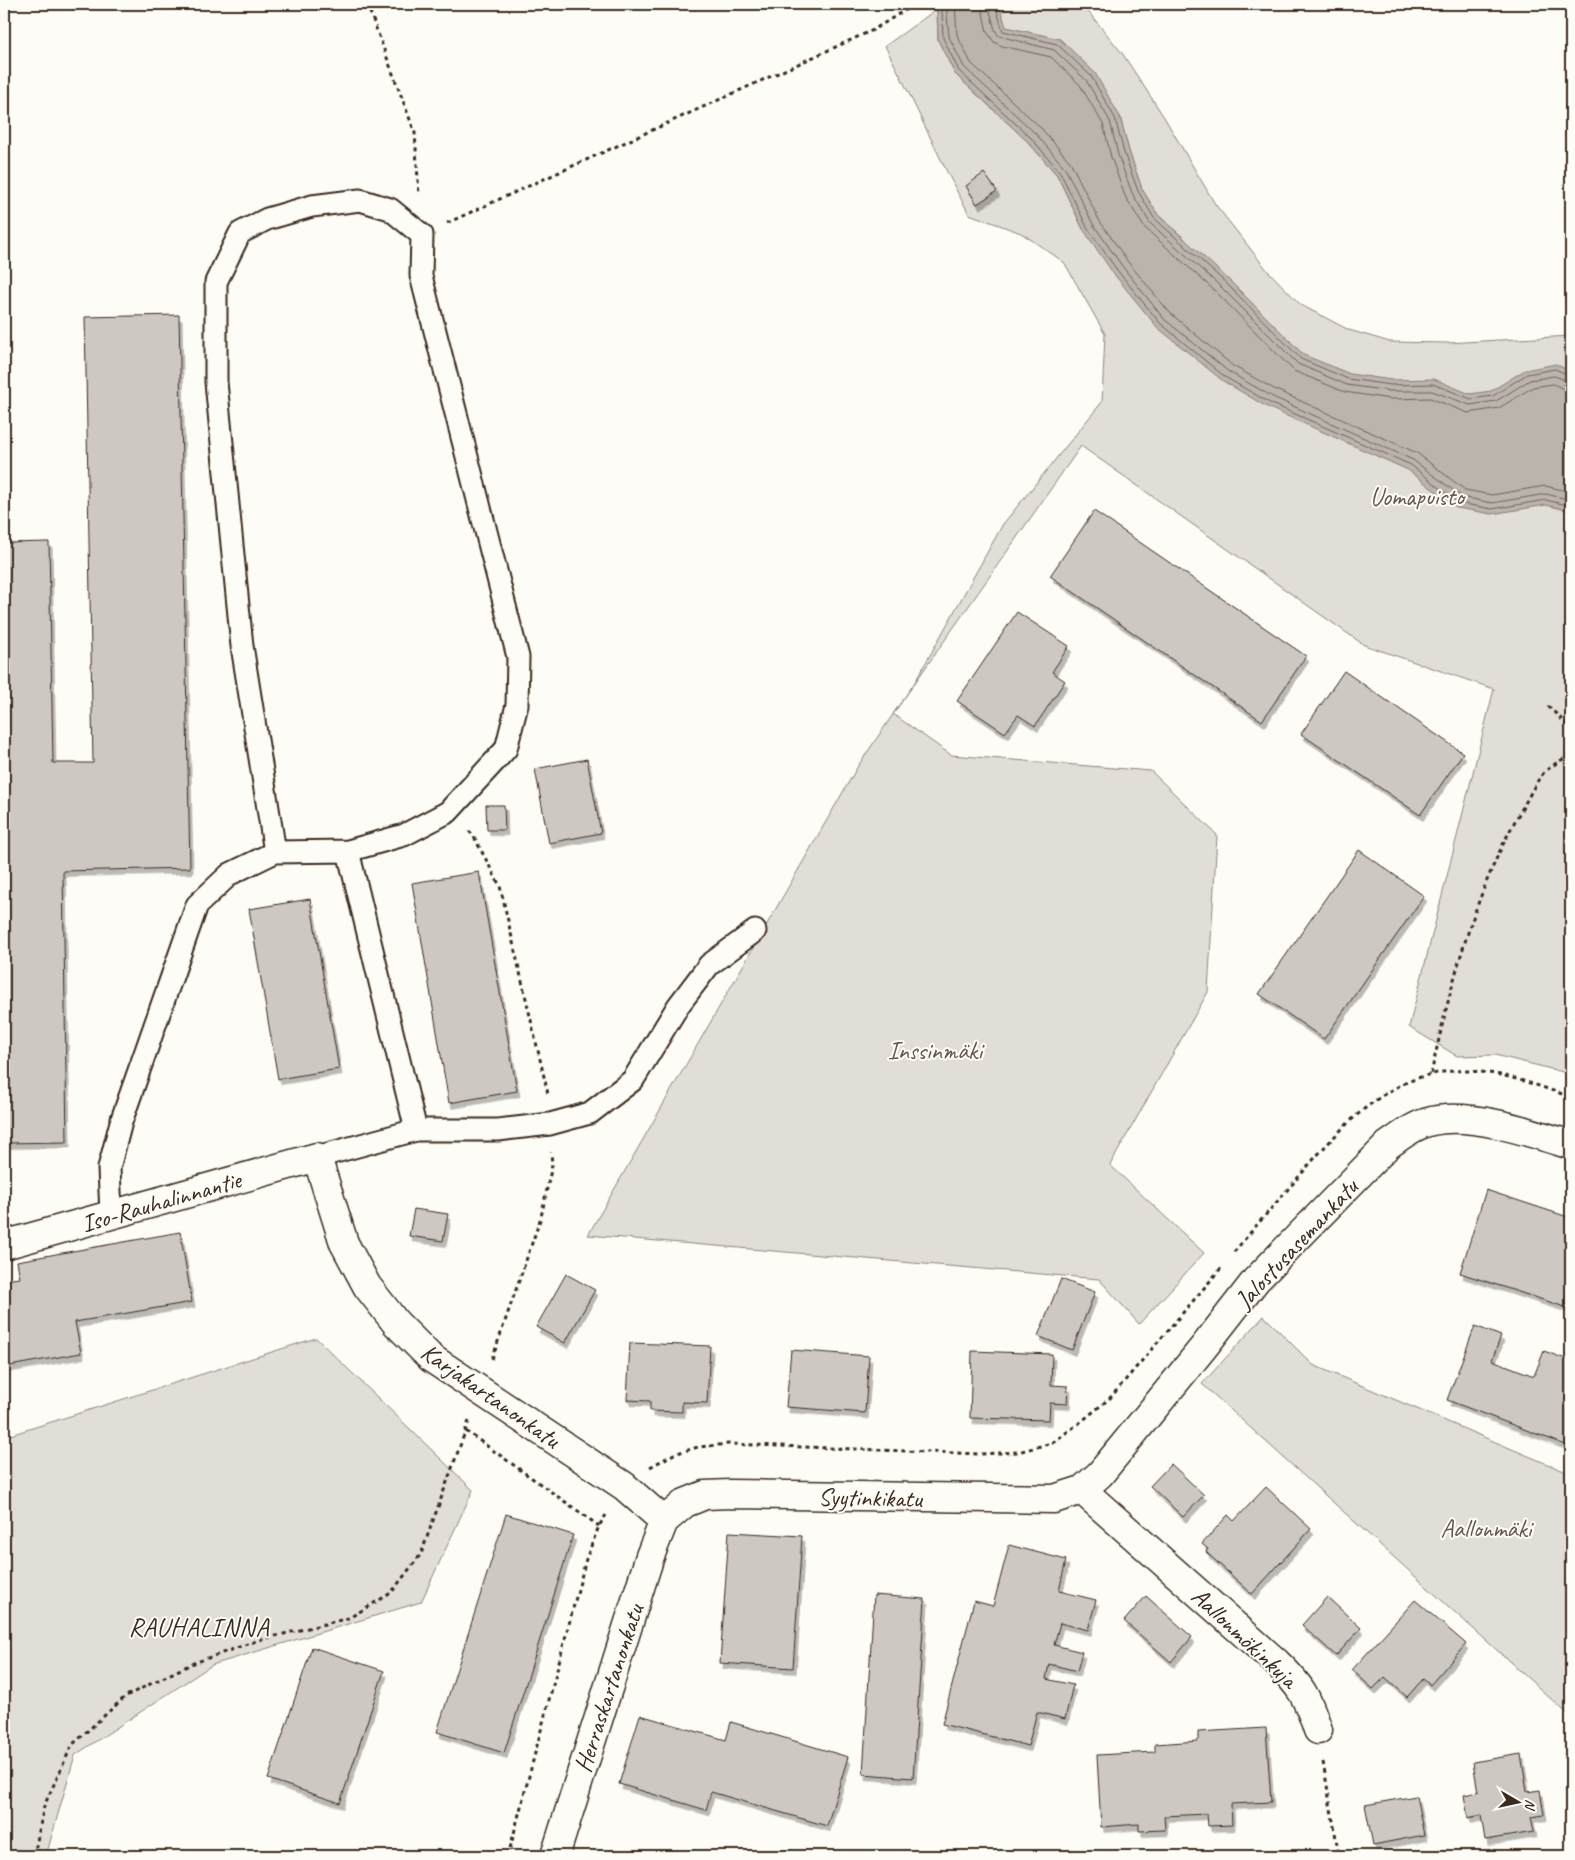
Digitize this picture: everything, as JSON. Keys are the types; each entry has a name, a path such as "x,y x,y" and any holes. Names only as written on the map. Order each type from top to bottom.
{"street":[{"name":"Jalostusasemankatu","path":"1082,1490 1100,1474 1256,1280 1388,1145 1408,1131 1431,1121 1459,1118 1485,1122 1571,1145"},
{"name":"Iso-Rauhalinnantie","path":"4,1245 317,1157"},
{"name":"Karjakartanonkatu","path":"317,1157 344,1243 367,1286 396,1323 431,1358 624,1486 664,1521"},
{"name":"Syytinkikatu","path":"664,1521 685,1503 704,1495 1054,1500 1082,1490"},
{"name":"Aallonmökinkuja","path":"1082,1490 1298,1683 1310,1706 1318,1730"},
{"name":"Herraskartanonkatu","path":"555,1856 650,1556 664,1521"}],"lane":[{"path":"112,1215 108,1168 121,1122 197,905 230,874 275,852 348,851 404,835 448,812 506,749 517,705 518,657 421,276 422,235 390,209 360,200 312,206 267,219 240,234 216,282 216,382 242,646 275,852"},
{"path":"348,851 416,1130"},
{"path":"317,1157 416,1130 498,1130 550,1124 590,1113 633,1080 678,1006 709,965 755,931"}],"path":[{"path":"368,4 415,133 422,235 873,30 915,4"},
{"path":"1548,706 1571,729"},
{"path":"1431,1074 1450,987 1494,864 1512,826 1542,775 1571,754"},
{"path":"34,1856 44,1806 72,1745 126,1696 191,1664 259,1640 349,1618 391,1593 421,1554 481,1390 541,1217 552,1165 549,1099 500,886 473,834 448,812"},
{"path":"1232,1255 1334,1134 1385,1094 1412,1080 1431,1074 1467,1070 1494,1073 1571,1097"},
{"path":"508,1856 586,1559 599,1526 624,1486 648,1468 674,1454 698,1447 729,1444 980,1454 1018,1452 1052,1443 1110,1398 1225,1262"},
{"path":"466,1430 599,1526"},
{"path":"1318,1730 1339,1856"}],"green space":[{"name":"Uomapuisto","path":"999,4 1082,4 1122,53 1164,117 1215,204 1267,270 1301,305 1349,330 1390,342 1447,343 1571,336 1571,1074 1495,1055 1457,1056 1409,1027 1494,689 1364,645 1081,446 902,702 1003,524 1102,402 1105,334 1064,262 1021,233 969,214 885,46 937,9 938,40 955,74 1027,141 1057,175 1083,229 1185,239 1158,215 1142,189 1120,116 1030,33 1005,27"},
{"name":"Inssinmäki","path":"893,714 951,755 1151,771 1217,835 1208,992 1110,1165 1204,1253 1139,1324 1099,1279 588,1235 858,766"},
{"name":"Aallonmäki","path":"1264,1316 1313,1365 1571,1474 1571,1717 1202,1384"},
{"path":"316,1338 473,1490 421,1602 212,1665 75,1755 46,1856 4,1856 4,1437"}],"water":[{"path":"934,4 999,4 1006,27 1060,39 1095,73 1120,117 1142,189 1158,215 1228,279 1304,355 1350,374 1391,380 1434,379 1470,394 1491,391 1525,370 1556,364 1571,372 1571,511 1546,505 1492,514 1457,508 1408,470 1267,407 1223,381 1157,327 1113,273 1083,229 1057,175 1027,141 955,74 938,40 937,9"}],"building":[{"path":"984,173 997,191 977,204 966,186"},
{"path":"179,315 190,868 63,871 67,1142 4,1143 4,543 49,542 53,763 93,763 85,317"},
{"path":"1094,511 1306,656 1262,721 1050,576"},
{"path":"1017,612 1069,646 1052,672 1065,681 1035,726 1018,715 1005,733 957,701"},
{"path":"1344,671 1463,753 1420,815 1301,734"},
{"path":"587,759 601,833 549,843 535,769"},
{"path":"486,805 504,805 505,830 487,830"},
{"path":"1359,850 1424,896 1324,1039 1259,994"},
{"path":"479,872 517,1091 449,1103 412,883"},
{"path":"310,899 339,1069 278,1079 249,909"},
{"path":"1486,1190 1571,1218 1571,1309 1460,1273"},
{"path":"414,1209 448,1214 443,1241 409,1236"},
{"path":"180,1232 192,1302 75,1322 81,1353 4,1367 4,1280 20,1278 17,1261"},
{"path":"566,1274 595,1290 565,1343 536,1327"},
{"path":"1061,1279 1095,1292 1072,1350 1038,1336"},
{"path":"1475,1326 1501,1336 1492,1360 1534,1376 1544,1351 1571,1361 1571,1447 1447,1400"},
{"path":"630,1343 710,1346 707,1403 682,1402 682,1412 650,1411 650,1401 627,1400"},
{"path":"791,1350 869,1356 865,1413 786,1407"},
{"path":"972,1351 1052,1354 1051,1385 1068,1386 1067,1404 1050,1403 1049,1420 970,1418"},
{"path":"1171,1464 1204,1495 1183,1517 1150,1486"},
{"path":"1266,1487 1311,1529 1252,1594 1206,1552 1208,1549 1202,1544 1228,1515 1234,1521"},
{"path":"506,1514 573,1535 504,1753 437,1732"},
{"path":"729,1532 802,1536 793,1668 720,1663"},
{"path":"1009,1545 1066,1560 1059,1591 1096,1600 1088,1630 1060,1623 1054,1645 1082,1652 1077,1671 1049,1664 1046,1679 1073,1685 1065,1719 1037,1712 1028,1746 942,1724 974,1601 993,1606"},
{"path":"874,1595 925,1599 913,1778 863,1774"},
{"path":"1146,1596 1192,1637 1171,1662 1124,1621"},
{"path":"1327,1597 1361,1628 1336,1656 1302,1625"},
{"path":"1415,1600 1466,1644 1430,1685 1423,1679 1407,1697 1385,1677 1373,1689 1352,1670"},
{"path":"312,1647 384,1671 340,1803 268,1779"},
{"path":"640,1715 726,1740 731,1722 848,1757 827,1826 711,1792 706,1810 619,1784"},
{"path":"1266,1728 1271,1802 1231,1804 1232,1825 1208,1826 1207,1814 1164,1816 1165,1830 1139,1831 1139,1824 1101,1827 1097,1755 1155,1752 1155,1744 1198,1741 1198,1732"},
{"path":"1521,1754 1527,1792 1540,1790 1544,1815 1531,1817 1534,1832 1485,1840 1481,1815 1468,1818 1464,1795 1478,1792 1473,1762"},
{"path":"1416,1796 1424,1835 1373,1845 1365,1805"}],"district":[{"name":"RAUHALINNA","path":"199,1627"}]}
